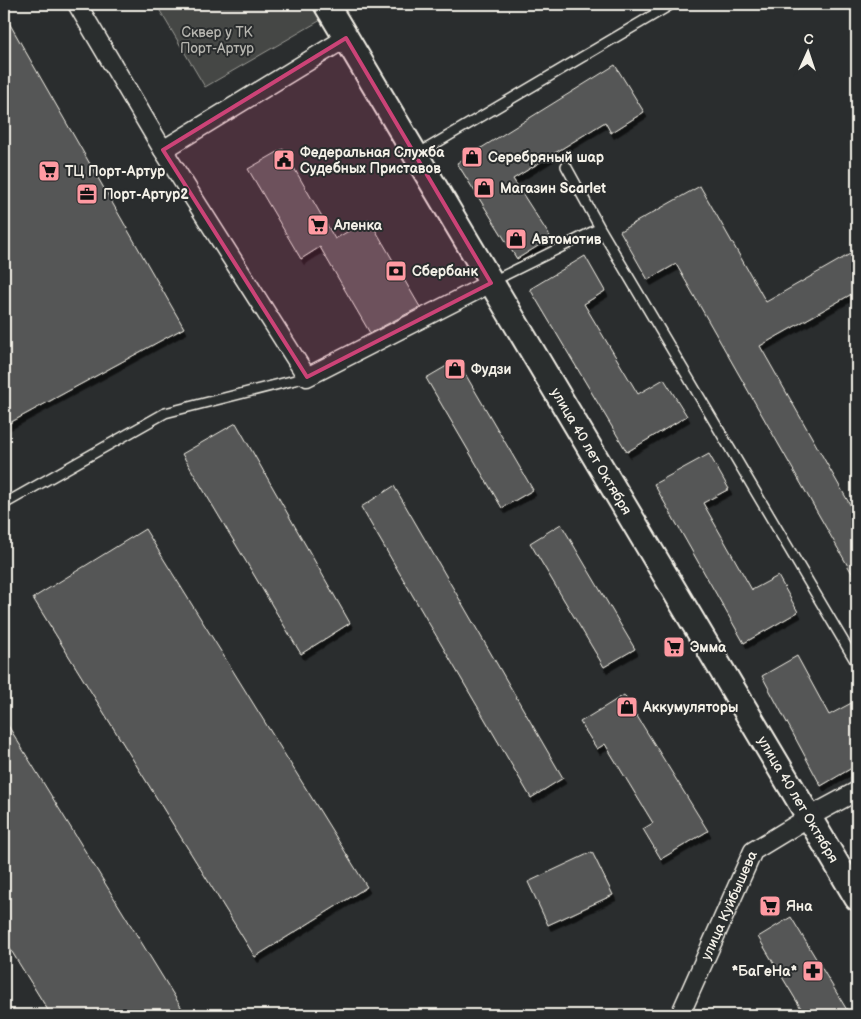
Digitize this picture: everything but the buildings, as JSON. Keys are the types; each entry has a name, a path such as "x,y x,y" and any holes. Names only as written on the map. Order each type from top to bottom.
{"main road":[{"name":"улица 40 лет Октября","path":"326,4 857,898"}],"street":[{"path":"77,4 163,150 307,376 491,282"},
{"path":"163,150 346,38"},
{"name":"улица Куйбышева","path":"680,1015 754,851 809,817 857,791"}],"lane":[{"path":"416,155 672,4"},
{"path":"566,166 600,228 857,664"},
{"path":"491,282 600,228"},
{"path":"4,504 165,413 307,376"}],"highlighted area":[{"path":"346,38 491,283 307,377 163,150"}],"green space":[{"name":"Сквер у ТК Порт-Артур","path":"156,4 311,4 321,20 205,87"}],"place":[{"name":"Серебряный шар","path":"472,157"},
{"name":"Федеральная Служба Судебных Приставов","path":"284,160"},
{"name":"ТЦ Порт-Артур","path":"49,171"},
{"name":"Магазин Scarlet","path":"484,188"},
{"name":"Порт-Артур2","path":"87,194"},
{"name":"Аленка","path":"318,225"},
{"name":"Автомотив","path":"516,239"},
{"name":"Сбербанк","path":"396,271"},
{"name":"Фудзи","path":"455,369"},
{"name":"Эмма","path":"674,647"},
{"name":"Аккумуляторы","path":"627,707"},
{"name":"Яна","path":"770,906"},
{"name":"*БаГеНа*","path":"813,971"}]}
